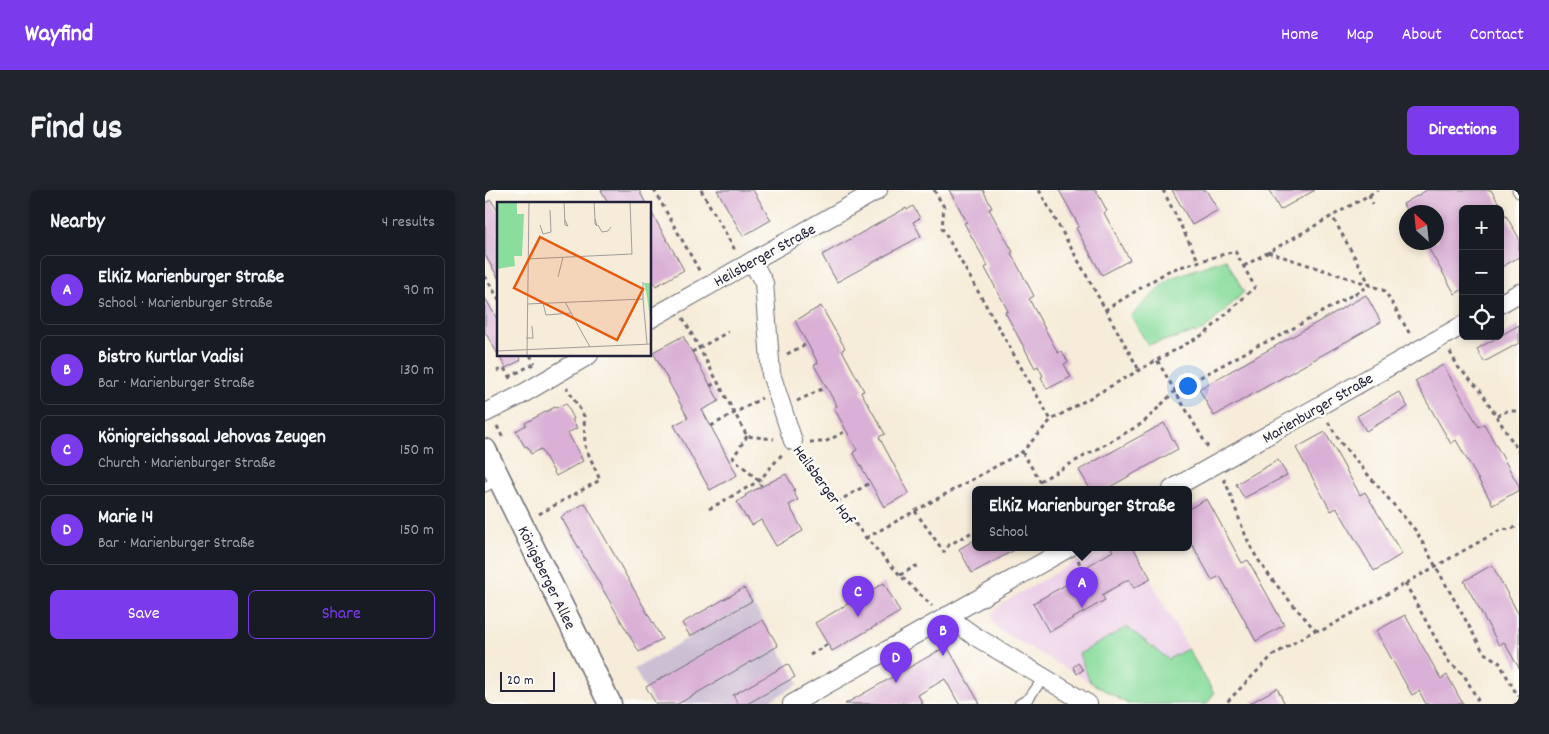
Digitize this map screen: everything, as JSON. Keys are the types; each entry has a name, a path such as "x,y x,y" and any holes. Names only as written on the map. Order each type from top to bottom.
{"street":[{"name":"Heilsberger Straße","path":"651,319 878,190"},
{"name":"Heilsberger Hof","path":"748,263 764,283 770,365 793,441"},
{"path":"1504,302 1519,293"},
{"name":"Marienburger Straße","path":"1177,486 1459,327"},
{"path":"485,413 519,396 587,356"},
{"name":"Königsberger Allee","path":"485,450 492,483 610,704"},
{"path":"792,704 1063,551"},
{"path":"947,616 973,635 1088,704"}],"lane":[{"path":"1019,704 1029,698 1044,678"}],"path":[{"path":"654,190 708,286"},
{"path":"701,190 748,263"},
{"path":"934,190 944,207 942,228 1051,420"},
{"path":"1039,190 1139,370"},
{"path":"1163,190 1199,262"},
{"path":"1244,266 1378,190"},
{"path":"1369,195 1373,204"},
{"path":"1332,216 1370,285"},
{"path":"866,538 1022,452 1051,420 1205,333 1255,286 1235,251 1170,270 1105,310"},
{"path":"1268,252 1385,291 1419,349"},
{"path":"485,276 497,297"},
{"path":"1040,481 1143,423 1175,391 1259,345 1274,339 1370,285"},
{"path":"676,305 747,436"},
{"path":"692,352 728,332"},
{"path":"1441,337 1458,367 1480,390 1519,452"},
{"path":"1157,360 1217,464 1233,498 1248,541 1263,566 1315,630"},
{"path":"509,377 535,363"},
{"path":"539,514 599,480 585,446 584,416 558,373"},
{"path":"711,386 718,382"},
{"path":"783,408 827,387"},
{"path":"711,426 776,390"},
{"path":"1318,406 1341,443 1416,531 1484,654 1499,662 1519,696"},
{"path":"1497,416 1507,411 1519,411"},
{"path":"747,436 825,442 846,431"},
{"path":"747,436 731,459 759,481 761,486"},
{"path":"709,509 759,481 793,441"},
{"name":"Heilsberger Hof","path":"793,441 837,502 866,538 930,604 947,616"},
{"path":"1022,452 1044,486"},
{"path":"837,502 870,482"},
{"path":"915,511 944,552 949,545 972,532"},
{"path":"1225,704 1272,656 1315,630 1321,631 1502,529 1510,530 1519,525"},
{"path":"900,575 916,566 919,567"},
{"path":"1405,583 1448,662 1464,674 1480,704"},
{"path":"810,654 828,644"}],"shaded area":[{"path":"1094,551 1135,551 1188,649 1169,659 1079,654 1090,682 999,630 992,622 992,613 1003,603"},
{"path":"744,588 799,684 764,704 654,704 634,669 690,637 682,623"}],"green space":[{"path":"1226,259 1244,292 1204,330 1148,345 1131,316 1170,278"},
{"path":"1127,627 1168,659 1188,649 1214,693 1207,704 1128,704 1090,682 1079,654"}],"building":[{"path":"601,190 639,190 645,202 608,202"},
{"path":"717,190 753,190 771,220 743,236"},
{"path":"949,190 983,190 992,208 989,209 1013,252 1011,253 1034,296 1029,299 1058,353 1062,351 1068,362 1064,364 1071,377 1047,389 1038,366 1035,368 1005,312 1008,311 985,268 988,266 964,223 967,222"},
{"path":"1059,190 1096,190 1107,211 1104,213 1130,260 1102,275 1076,228 1079,226"},
{"path":"1172,190 1206,190 1218,210 1192,225"},
{"path":"1269,190 1315,190 1280,210"},
{"path":"1427,190 1491,190 1500,205 1459,205 1459,292 1455,294 1430,250 1444,250 1444,205 1403,204"},
{"path":"491,200 497,210 497,276 485,255 485,203"},
{"path":"913,206 920,218 913,222 921,236 837,282 822,255 906,208 907,210"},
{"path":"651,212 684,270 656,286 651,278"},
{"path":"1504,212 1519,238 1519,257 1504,266"},
{"path":"1366,295 1381,322 1214,416 1199,389"},
{"path":"485,298 497,319 497,353 485,332"},
{"path":"821,306 845,348 842,350 864,391 861,392 885,434 879,437 909,493 884,507 853,452 857,450 834,408 837,406 814,365 818,363 795,321"},
{"path":"1519,325 1519,343 1484,362 1477,349 1493,340 1504,340 1504,334"},
{"path":"683,336 719,401 702,410 737,475 710,490 674,425 688,418 653,352"},
{"path":"499,356 519,356 521,360 506,368"},
{"path":"1443,365 1479,427 1484,424 1519,486 1519,490 1493,505 1456,440 1451,444 1415,381"},
{"path":"1399,392 1408,407 1366,431 1357,416"},
{"path":"566,403 577,428 568,433 583,461 556,476 541,449 531,454 516,431 526,425 525,423"},
{"path":"1164,423 1178,449 1111,486 1088,486 1079,470"},
{"path":"1325,432 1360,495 1365,492 1402,554 1374,571 1337,508 1331,511 1296,448"},
{"path":"1278,460 1287,475 1244,498 1236,484"},
{"path":"786,474 798,500 789,505 803,531 776,546 761,520 752,525 737,502 745,495"},
{"path":"1207,499 1242,563 1248,560 1284,625 1256,641 1220,576 1212,580 1192,544 1192,507"},
{"path":"585,503 662,639 639,652 561,517"},
{"path":"972,541 972,551 1013,551 972,573 959,549"},
{"path":"1113,551 1135,551 1151,579 1134,588 1129,579 1102,595 1105,600 1049,632 1033,603 1089,572 1086,567"},
{"path":"1492,565 1519,615 1519,668 1504,642 1499,645 1464,581"},
{"path":"884,583 900,612 832,651 815,623"},
{"path":"744,588 752,601 690,636 682,623"},
{"path":"1405,615 1441,679 1447,675 1463,704 1426,704 1419,691 1412,695 1376,631"},
{"path":"763,620 778,646 678,704 656,704 646,687"},
{"path":"947,646 980,704 959,704 945,679 918,695 923,704 845,704"},
{"path":"1078,663 1083,670 1077,674 1073,667"},
{"path":"788,664 795,677 747,704 738,704 733,695"},
{"path":"1277,688 1285,704 1249,704"}],"place":[{"name":"ElKiZ Marienburger Straße","path":"1082,608"},
{"name":"Königreichssaal Jehovas Zeugen","path":"858,617"},
{"name":"Bistro Kurtlar Vadisi","path":"943,656"},
{"name":"Marie 14","path":"896,683"}]}
